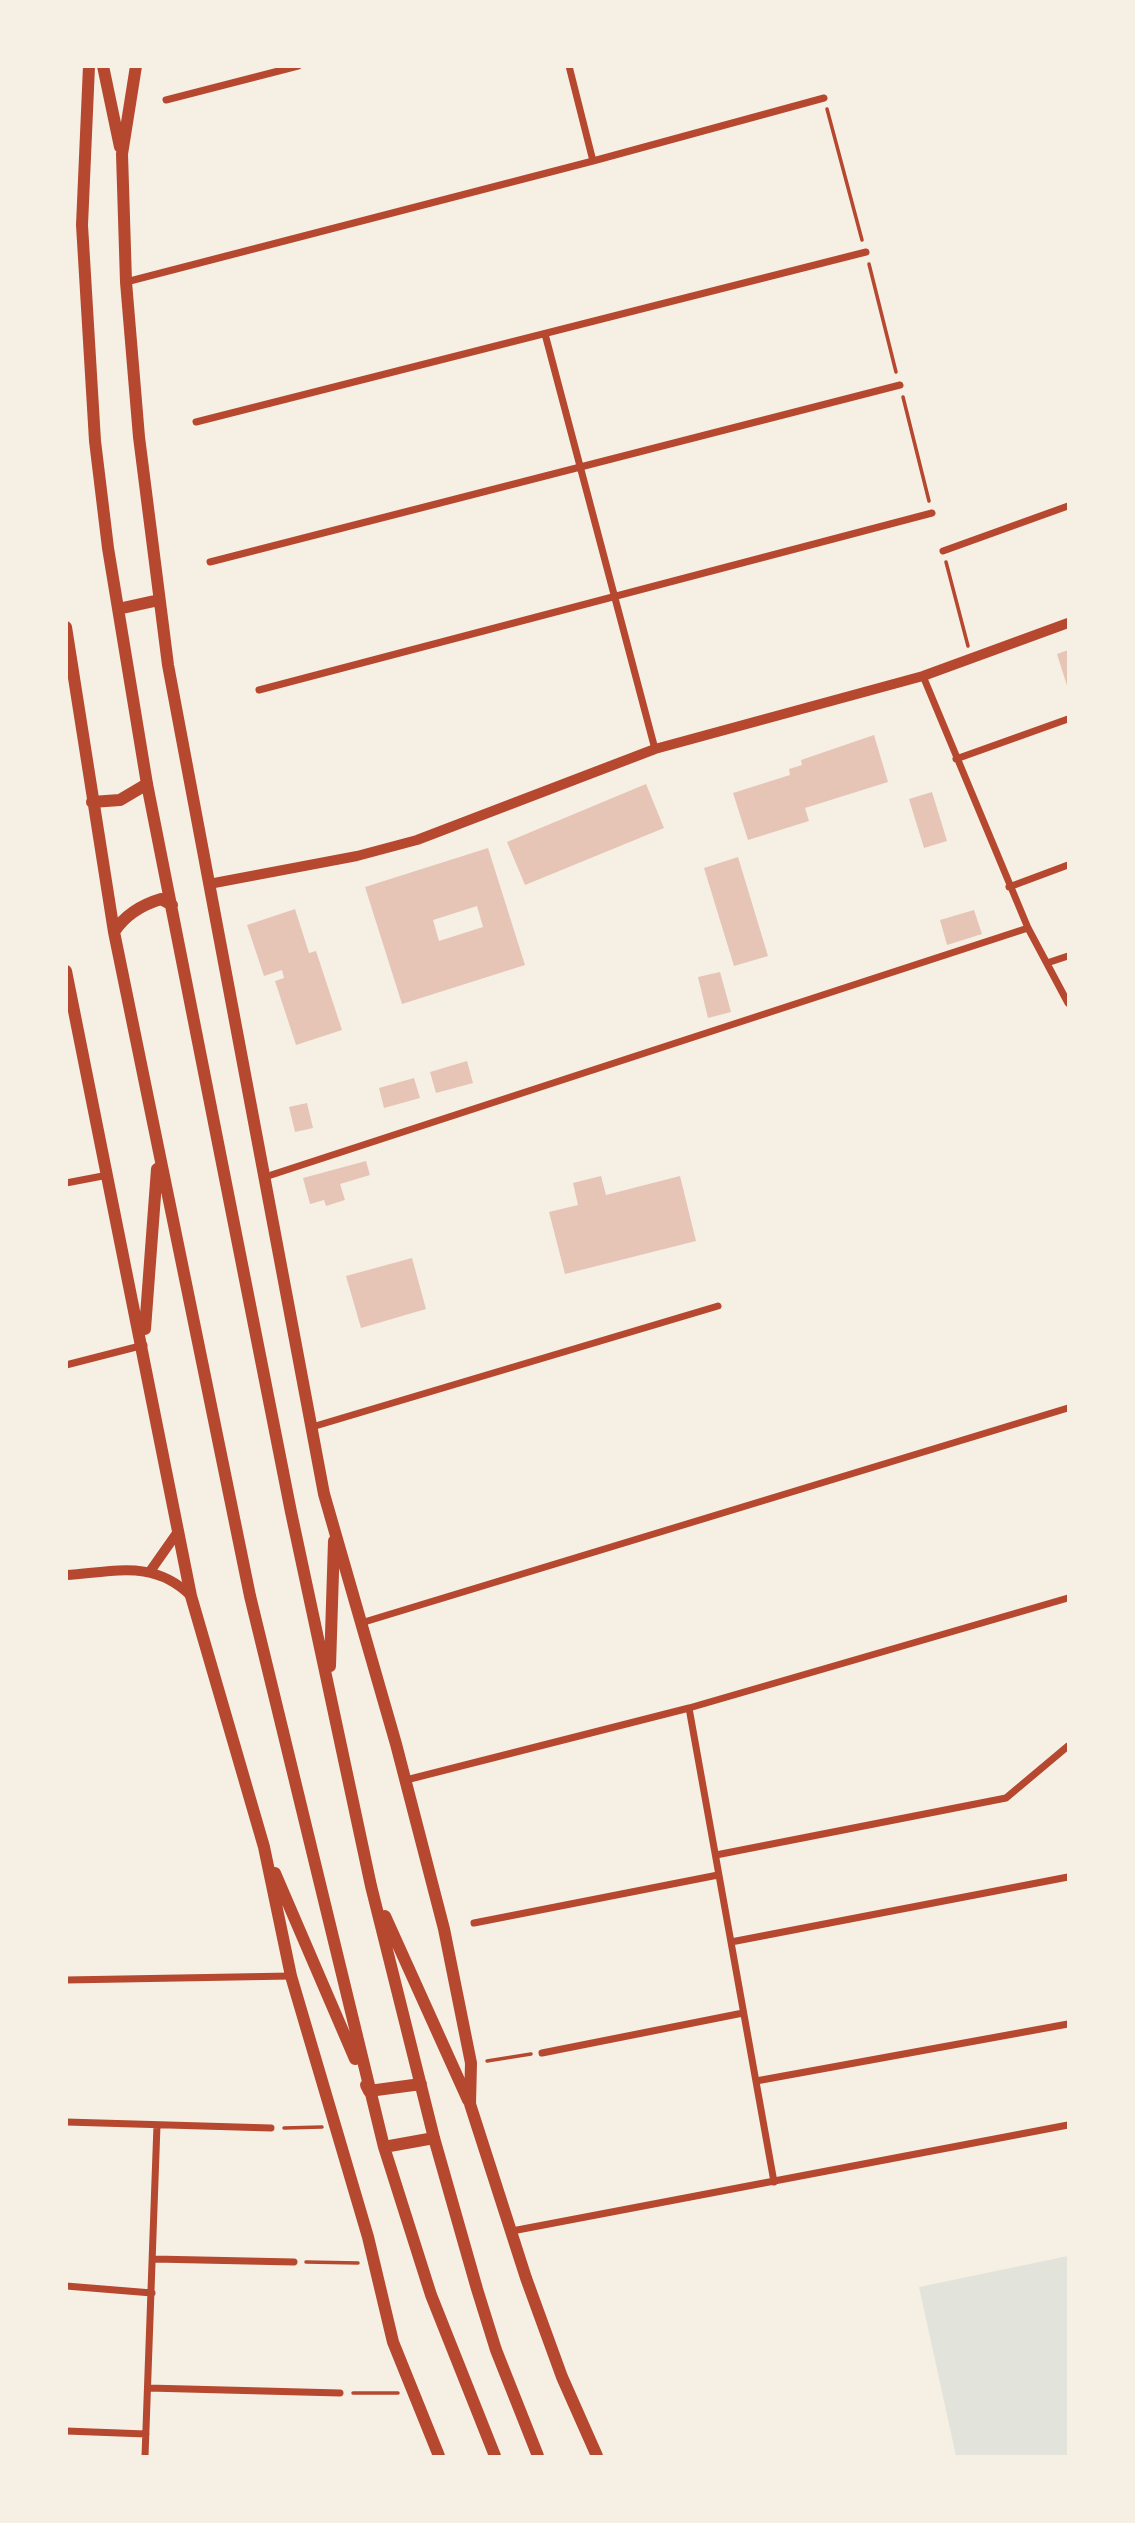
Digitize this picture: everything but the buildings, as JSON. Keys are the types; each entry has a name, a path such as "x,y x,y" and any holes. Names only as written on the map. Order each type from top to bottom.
{"main road":[{"path":"89,66 82,225 95,441 118,609 147,784 291,1512 371,1886 434,2138 496,2350 538,2456"},
{"path":"103,66 122,154 126,282 139,436 168,665 324,1494 406,1780 444,1929 471,2063 470,2104"},
{"path":"122,154 136,66"},
{"path":"118,609 159,600"},
{"path":"66,627 114,932 250,1596 384,2147 431,2295 495,2456"},
{"path":"92,803 120,800 147,784"},
{"path":"114,932 124,917 148,902 161,899 172,905"},
{"path":"66,971 71,1012 144,1345 177,1533 191,1596 264,1847 291,1976 374,2263 393,2342 439,2456"},
{"path":"144,1345 158,1155"},
{"path":"329,1684 334,1530"},
{"path":"264,1847 369,2091"},
{"path":"371,1886 470,2104 562,2377 597,2456"},
{"path":"369,2091 421,2084"},
{"path":"384,2147 434,2138"}],"street":[{"path":"166,100 298,66"},
{"path":"569,66 593,161"},
{"path":"126,282 824,98"},
{"path":"196,422 866,252"},
{"path":"545,334 655,749"},
{"path":"210,562 900,385"},
{"path":"943,551 1069,506"},
{"path":"259,690 932,513"},
{"path":"209,884 357,856 418,840 655,749 923,676 1069,623"},
{"path":"923,676 1009,887 1069,1003"},
{"path":"956,760 1069,719"},
{"path":"1009,887 1069,866"},
{"path":"265,1177 1028,928"},
{"path":"1047,963 1069,956"},
{"path":"66,1183 108,1175"},
{"path":"312,1427 718,1306"},
{"path":"66,1364 144,1345"},
{"path":"361,1623 1069,1408"},
{"path":"151,1570 177,1533"},
{"path":"66,1575 151,1570 178,1582 191,1596"},
{"path":"406,1780 689,1708 1069,1598"},
{"path":"689,1708 774,2182"},
{"path":"716,1855 1006,1798 1069,1746"},
{"path":"474,1923 718,1875"},
{"path":"731,1942 1069,1877"},
{"path":"66,1980 291,1976"},
{"path":"542,2053 743,2013"},
{"path":"756,2081 1069,2024"},
{"path":"66,2122 271,2129"},
{"path":"145,2456 157,2125"},
{"path":"512,2231 1069,2125"},
{"path":"154,2259 294,2262"},
{"path":"66,2286 152,2292"},
{"path":"148,2388 340,2393"},
{"path":"66,2431 146,2434"}],"path":[{"path":"471,2063 542,2053"},
{"path":"271,2129 335,2127"},
{"path":"294,2262 374,2263"},
{"path":"340,2393 413,2393"}],"shaded area":[{"path":"1068,2256 1068,2456 956,2456 919,2287"}]}
